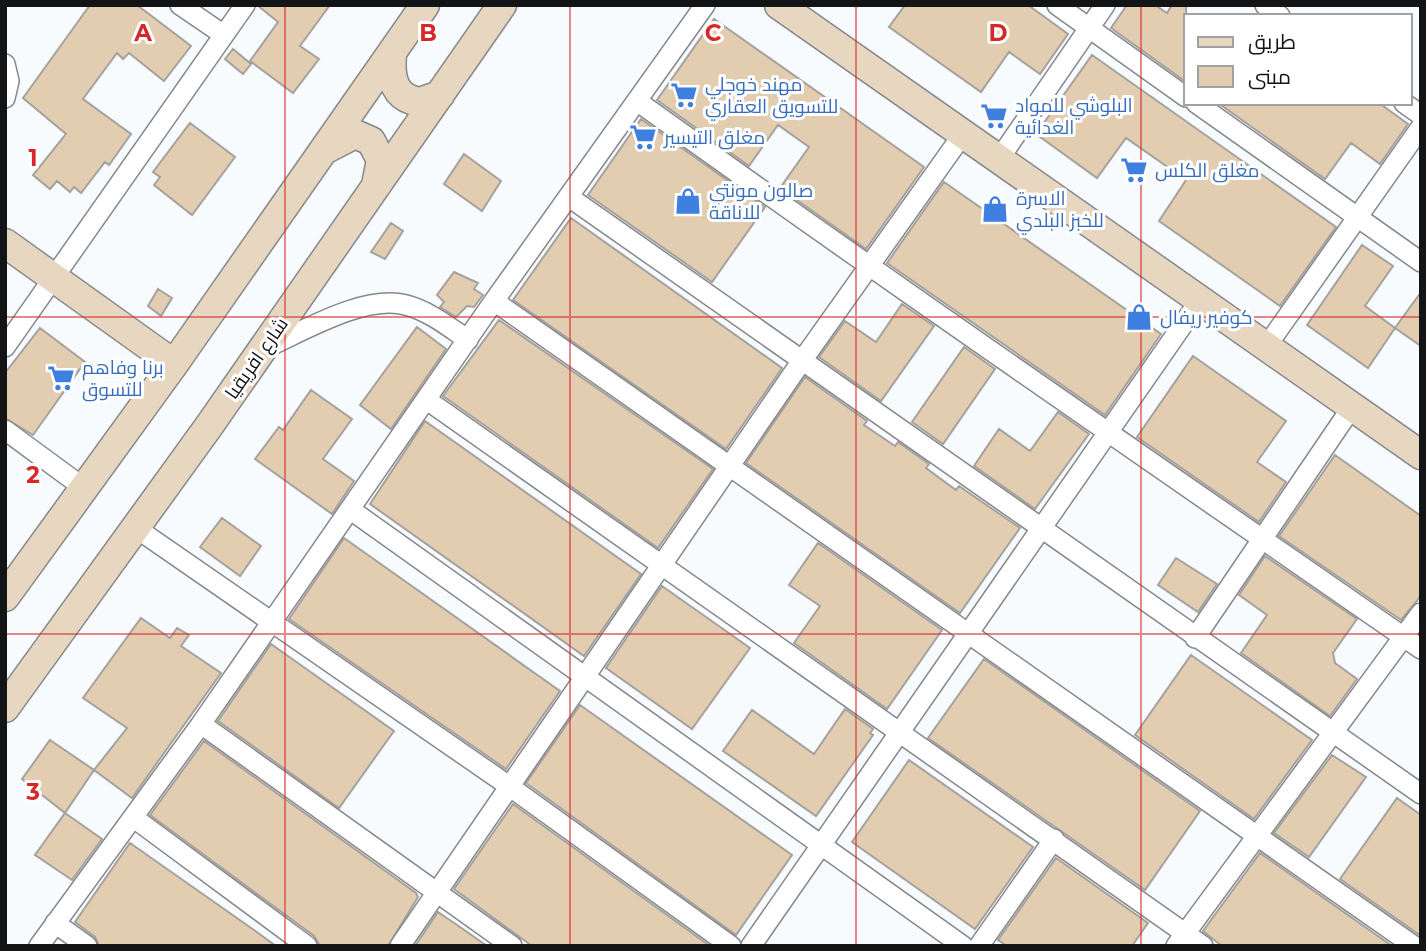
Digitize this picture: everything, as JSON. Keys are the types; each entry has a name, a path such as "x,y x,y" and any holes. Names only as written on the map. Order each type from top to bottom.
{"street":[{"path":"180,5 224,35"},
{"path":"5,347 245,5"},
{"path":"5,597 174,364 425,5"},
{"name":"شارع افريقيا","path":"5,708 262,350 502,5"},
{"path":"39,946 201,724 494,301 705,5"},
{"path":"779,5 1421,455"},
{"path":"1056,5 1184,96"},
{"path":"999,159 1105,5"},
{"path":"392,54 392,80 402,95 420,102 440,95"},
{"path":"5,64 9,81 5,98"},
{"path":"637,101 869,267 1263,537 1421,649"},
{"path":"1199,105 1421,262"},
{"path":"1266,346 1421,127"},
{"path":"400,946 801,362 963,134"},
{"path":"324,151 346,136 364,136 379,152 376,186"},
{"path":"569,197 1421,794"},
{"path":"5,243 174,364"},
{"path":"751,946 1200,300"},
{"path":"494,301 1414,946"},
{"path":"262,350 350,311 388,302 419,310 468,340"},
{"path":"427,400 1054,839 1180,939 1203,946"},
{"path":"1195,638 1352,407"},
{"path":"5,430 85,488"},
{"path":"351,510 962,946"},
{"path":"136,528 509,786 731,946"},
{"path":"1180,939 1335,733 1421,613"},
{"path":"201,724 512,946"},
{"path":"134,818 307,946"},
{"path":"979,946 1054,839"},
{"path":"55,923 87,946"}],"building":[{"path":"90,5 137,5 191,46 164,81 129,53 123,59 117,53 83,99 131,134 109,165 105,162 81,193 74,187 70,192 57,181 50,189 33,175 66,134 23,98"},
{"path":"257,5 330,5 300,46 319,59 293,93 250,61 278,22"},
{"path":"905,5 1028,5 1068,34 1040,74 1009,52 981,92 889,27"},
{"path":"1127,5 1155,5 1167,13 1172,5 1186,5 1184,81 1111,28"},
{"path":"714,19 924,167 866,249 780,188 809,147 778,125 749,166 657,100"},
{"path":"233,49 251,64 243,74 225,59"},
{"path":"1092,55 1336,227 1280,306 1159,221 1186,180 1126,138 1097,178 1036,134"},
{"path":"1221,105 1382,105 1408,124 1380,164 1351,143 1325,179"},
{"path":"641,119 765,207 712,282 588,195"},
{"path":"190,123 235,157 192,215 154,185 160,177 153,172"},
{"path":"464,154 501,181 482,211 444,184"},
{"path":"944,182 1161,334 1105,415 887,263"},
{"path":"571,218 782,368 726,449 513,300"},
{"path":"391,223 403,231 385,259 371,252"},
{"path":"1362,245 1393,266 1365,306 1395,328 1368,368 1307,325"},
{"path":"454,272 478,283 474,289 483,295 474,307 467,306 456,317 440,307 444,302 437,295"},
{"path":"158,289 172,298 161,316 148,306"},
{"path":"1421,292 1421,346 1395,328"},
{"path":"902,304 934,326 881,401 819,357 845,321 876,342"},
{"path":"499,320 713,469 658,548 443,396"},
{"path":"417,327 446,349 391,429 360,405"},
{"path":"40,328 85,362 33,435 5,418 5,373"},
{"path":"964,347 995,369 943,444 912,422"},
{"path":"1193,356 1286,421 1257,462 1286,482 1259,522 1137,437"},
{"path":"805,377 867,421 864,425 895,446 898,442 929,464 926,468 956,490 959,486 1020,528 960,613 746,463"},
{"path":"311,390 352,419 323,459 354,481 332,514 255,459 279,427 283,430"},
{"path":"1058,412 1089,434 1035,509 974,466 999,429 1030,451"},
{"path":"425,421 641,574 584,656 370,504"},
{"path":"1335,455 1421,516 1421,596 1401,620 1279,536"},
{"path":"222,518 261,546 240,576 200,547"},
{"path":"344,538 560,691 506,769 289,619"},
{"path":"818,543 942,630 887,709 794,643 820,606 789,585"},
{"path":"1265,556 1357,619 1333,653 1335,663 1357,679 1330,716 1241,653 1267,615 1239,595"},
{"path":"1176,558 1217,584 1198,612 1158,585"},
{"path":"662,586 750,648 692,729 606,668"},
{"path":"141,618 170,638 177,628 189,635 181,646 221,673 132,798 94,770 127,728 83,698"},
{"path":"271,644 394,731 339,808 218,721"},
{"path":"1191,655 1312,740 1254,819 1135,735"},
{"path":"984,659 1200,811 1145,890 928,738"},
{"path":"580,705 792,855 736,935 526,783"},
{"path":"845,709 873,729 870,733 873,735 816,816 723,751 752,710 814,754"},
{"path":"50,740 94,770 65,813 22,779"},
{"path":"204,741 416,893 418,897 388,946 320,946 314,936 150,815"},
{"path":"1332,755 1366,777 1309,857 1274,833"},
{"path":"909,760 1033,847 975,929 852,842"},
{"path":"1397,798 1421,815 1421,936 1340,879"},
{"path":"513,804 710,946 532,946 454,889"},
{"path":"65,813 102,839 72,880 35,855"},
{"path":"130,843 276,946 99,946 95,937 75,922"},
{"path":"1260,853 1392,946 1222,946 1203,931"},
{"path":"1056,858 1148,923 1132,946 1007,946 998,940"},
{"path":"438,912 460,927 487,946 415,946"}],"place":[{"name":"مهند خوجلي للتسويق العقاري","path":"684,95"},
{"name":"البلوشي للمواد الغدائية","path":"994,116"},
{"name":"مغلق التيسير","path":"643,137"},
{"name":"مغلق الكلس","path":"1134,170"},
{"name":"صالون مونتي للاناقة","path":"688,201"},
{"name":"الاسرة للخبز البلدي","path":"995,209"},
{"name":"كوفير ريفال","path":"1139,317"},
{"name":"برنا وفاهم للتسوق","path":"61,378"}]}
